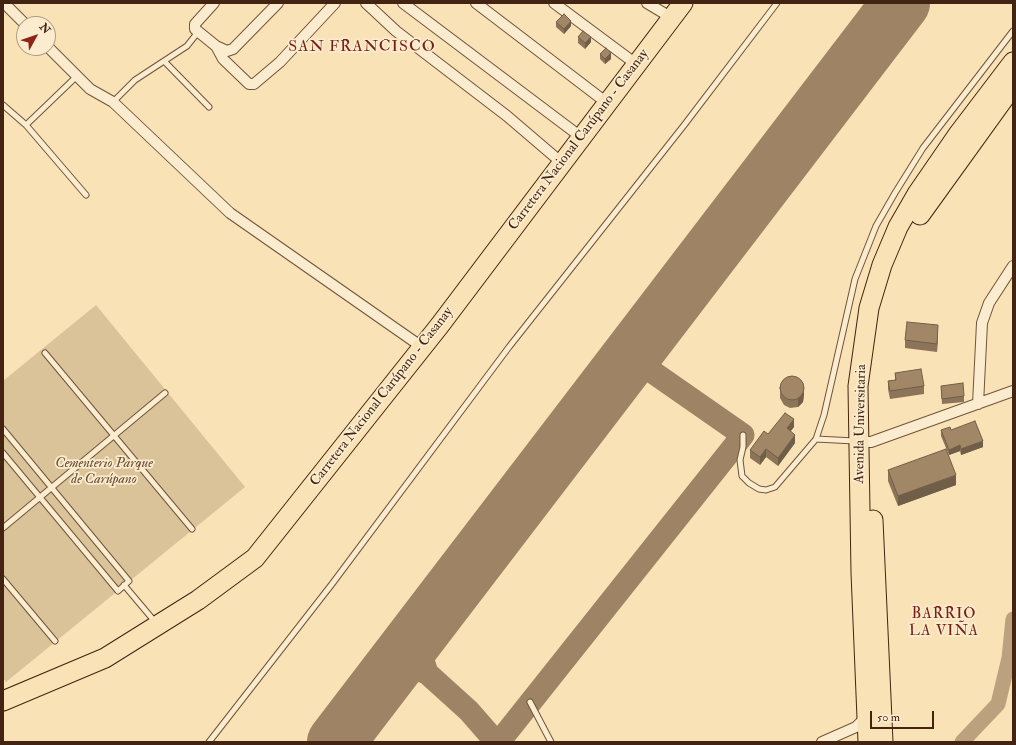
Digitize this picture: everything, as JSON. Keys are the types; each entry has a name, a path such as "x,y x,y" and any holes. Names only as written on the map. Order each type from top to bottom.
{"highway":[{"name":"Carretera Nacional Carúpano - Casanay","path":"3,701 105,658 198,600 255,558 422,347 677,10"},
{"name":"Avenida Universitaria","path":"870,732 865,442 858,386 869,308 882,265 898,227 917,194 959,133 1013,62"},
{"name":"Avenida Universitaria","path":"865,442 870,388 880,314 891,274 908,235 924,207 1013,86"}],"street":[{"path":"4,3 17,16"},
{"path":"214,3 195,24 198,32 216,46 227,51 233,49 278,3"},
{"path":"216,46 223,59 249,84 254,84 280,62 335,3"},
{"path":"366,3 396,31 507,116 562,163"},
{"path":"403,3 581,137"},
{"path":"476,3 607,103"},
{"path":"554,3 636,64"},
{"path":"647,3 677,10"},
{"path":"56,55 90,89 113,102 230,213 422,347"},
{"path":"978,404 982,323 989,303 1013,266"},
{"path":"865,442 1013,391"},
{"path":"822,742 870,732"}],"lane":[{"path":"209,742 332,584 509,347 685,124 777,3"},
{"path":"743,436 743,447 740,460 742,476 749,483 759,489 766,490 775,487 816,439 824,415 855,279 876,226 923,148 1013,31"},
{"path":"113,102 134,80 165,62 187,46 198,32"},
{"path":"165,62 209,107"},
{"path":"26,125 77,76"},
{"path":"3,104 26,125 86,195"},
{"path":"45,353 192,529"},
{"path":"3,528 164,394"},
{"path":"3,429 129,581 118,591 3,453"},
{"path":"816,439 865,442"},
{"path":"3,579 55,641"},
{"path":"124,585 157,625"},
{"path":"530,702 551,742"}],"green space":[{"name":"Cementerio Parque de Carúpano","path":"96,305 245,487 6,682 3,678 3,381"}],"building":[{"path":"564,14 571,21 564,29 556,22"},
{"path":"583,31 591,37 585,43 578,37"},
{"path":"606,48 611,53 605,59 600,54"},
{"path":"907,322 938,325 937,344 905,340"},
{"path":"921,369 924,386 890,391 888,381 896,380 895,373"},
{"path":"792,376 800,380 804,388 800,396 792,400 784,396 780,388 784,380"},
{"path":"963,383 964,396 942,399 941,386"},
{"path":"785,413 794,419 787,428 795,435 778,458 766,449 760,457 750,450 764,431 768,434"},
{"path":"975,421 983,441 961,449 960,445 949,450 941,430 950,427 951,430"},
{"path":"946,449 956,475 898,496 888,470"}],"waterway":[{"path":"962,742 998,704 1009,658 1013,619"}],"taxiway":[{"path":"499,742 743,435 631,357"},
{"path":"389,674 404,669 417,669 427,673 419,648 420,633"},
{"path":"427,673 469,711 496,742"}],"runway":[{"path":"336,742 901,3"}],"district":[{"name":"SAN FRANCISCO","path":"362,48"},
{"name":"BARRIO LA VIÑA","path":"944,624"}]}
